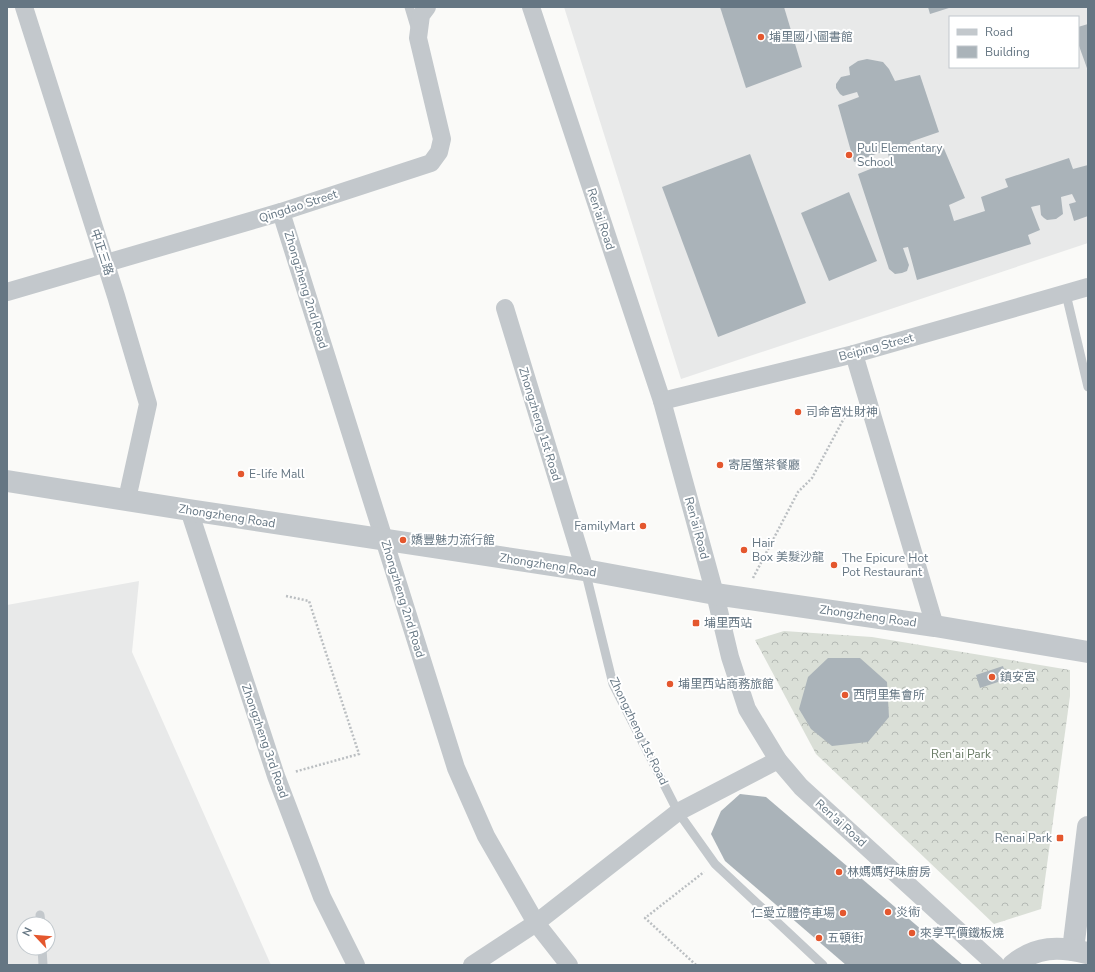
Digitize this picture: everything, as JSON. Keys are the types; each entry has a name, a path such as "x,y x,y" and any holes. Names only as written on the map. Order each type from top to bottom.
{"street":[{"name":"中正三路","path":"24,7 106,264 148,404 127,499"},
{"name":"Qingdao Street","path":"7,292 282,212 431,163 439,152 442,139 418,38 421,15 427,7"},
{"name":"Ren'ai Road","path":"531,7 662,401 715,594 730,657 747,709 778,760 801,787 996,965"},
{"name":"Zhongzheng 2nd Road","path":"282,212 456,768 486,836 536,923 569,965"},
{"name":"Beiping Street","path":"662,401 854,354 1088,287"},
{"name":"Zhongzheng 1st Road","path":"505,308 586,570"},
{"path":"854,354 935,626"},
{"name":"Zhongzheng Road","path":"7,481 586,570 715,594 935,626 1088,652"},
{"name":"Zhongzheng 3rd Road","path":"189,510 276,776 322,897 356,965"},
{"path":"472,965 536,923 678,812 778,760"},
{"path":"1013,965 1022,957 1044,949 1081,951 1088,827"}],"lane":[{"path":"409,7 418,38"},
{"path":"1066,294 1088,388"},
{"name":"Zhongzheng 1st Road","path":"586,570 614,684 678,812 715,864 824,965"}],"path":[{"path":"743,598 798,492 812,478 832,443 842,419 863,385"},
{"path":"276,776 359,754 309,601 286,596"},
{"path":"696,965 645,918 715,864"}],"shaded area":[{"name":"Puli Elementary School","path":"564,7 1088,7 1088,243 681,379"},
{"path":"139,581 132,652 271,965 7,965 7,605"}],"green space":[{"name":"Ren'ai Park","path":"784,631 872,637 1070,670 1070,696 1041,909 994,924 816,754 755,640"}],"building":[{"name":"埔里國小圖書館","path":"720,7 784,7 802,67 746,88"},
{"path":"928,7 952,7 930,14"},
{"path":"1088,24 1088,71 1079,46 1079,27"},
{"path":"867,59 883,62 889,69 895,81 920,75 939,132 910,142 914,153 942,144 965,198 949,205 954,221 985,211 981,197 1008,187 1005,179 1069,158 1073,169 1088,165 1088,216 1074,221 1069,204 1076,202 1072,194 1061,197 1063,214 1056,219 1047,220 1044,218 1041,215 1040,205 1031,207 1040,230 1028,235 1031,244 917,280 908,247 903,248 909,265 907,271 895,274 889,269 858,174 890,161 887,150 854,162 838,105 859,97 857,92 843,96 836,88 836,84 841,77 850,75 849,67 858,61"},
{"path":"750,154 806,303 718,337 662,187"},
{"path":"849,192 877,261 829,281 801,213"},
{"name":"西門里集會所","path":"828,658 860,658 887,682 889,717 868,742 832,746 811,729 799,709 808,677"},
{"name":"鎮安宮","path":"1003,666 1007,679 980,688 976,675"},
{"name":"仁愛立體停車場","path":"740,794 766,797 963,965 846,965 725,861 711,834 721,811"}],"place":[{"name":"埔里國小圖書館","path":"761,37"},
{"name":"Puli Elementary School","path":"849,155"},
{"name":"司命宮灶財神","path":"798,412"},
{"name":"寄居蟹茶餐廳","path":"720,465"},
{"name":"E-life Mall","path":"241,474"},
{"name":"FamilyMart","path":"643,526"},
{"name":"嬌豐魅力流行館","path":"403,540"},
{"name":"Hair Box 美髮沙龍","path":"744,550"},
{"name":"The Epicure Hot Pot Restaurant","path":"834,565"},
{"name":"埔里西站","path":"696,623"},
{"name":"鎮安宮","path":"992,677"},
{"name":"埔里西站商務旅館","path":"670,684"},
{"name":"西門里集會所","path":"845,695"},
{"name":"Renai Park","path":"1060,838"},
{"name":"林媽媽好味廚房","path":"839,872"},
{"name":"炎術","path":"888,912"},
{"name":"仁愛立體停車場","path":"843,913"},
{"name":"來享平價鐵板燒","path":"912,933"},
{"name":"五頓街","path":"819,938"}]}
